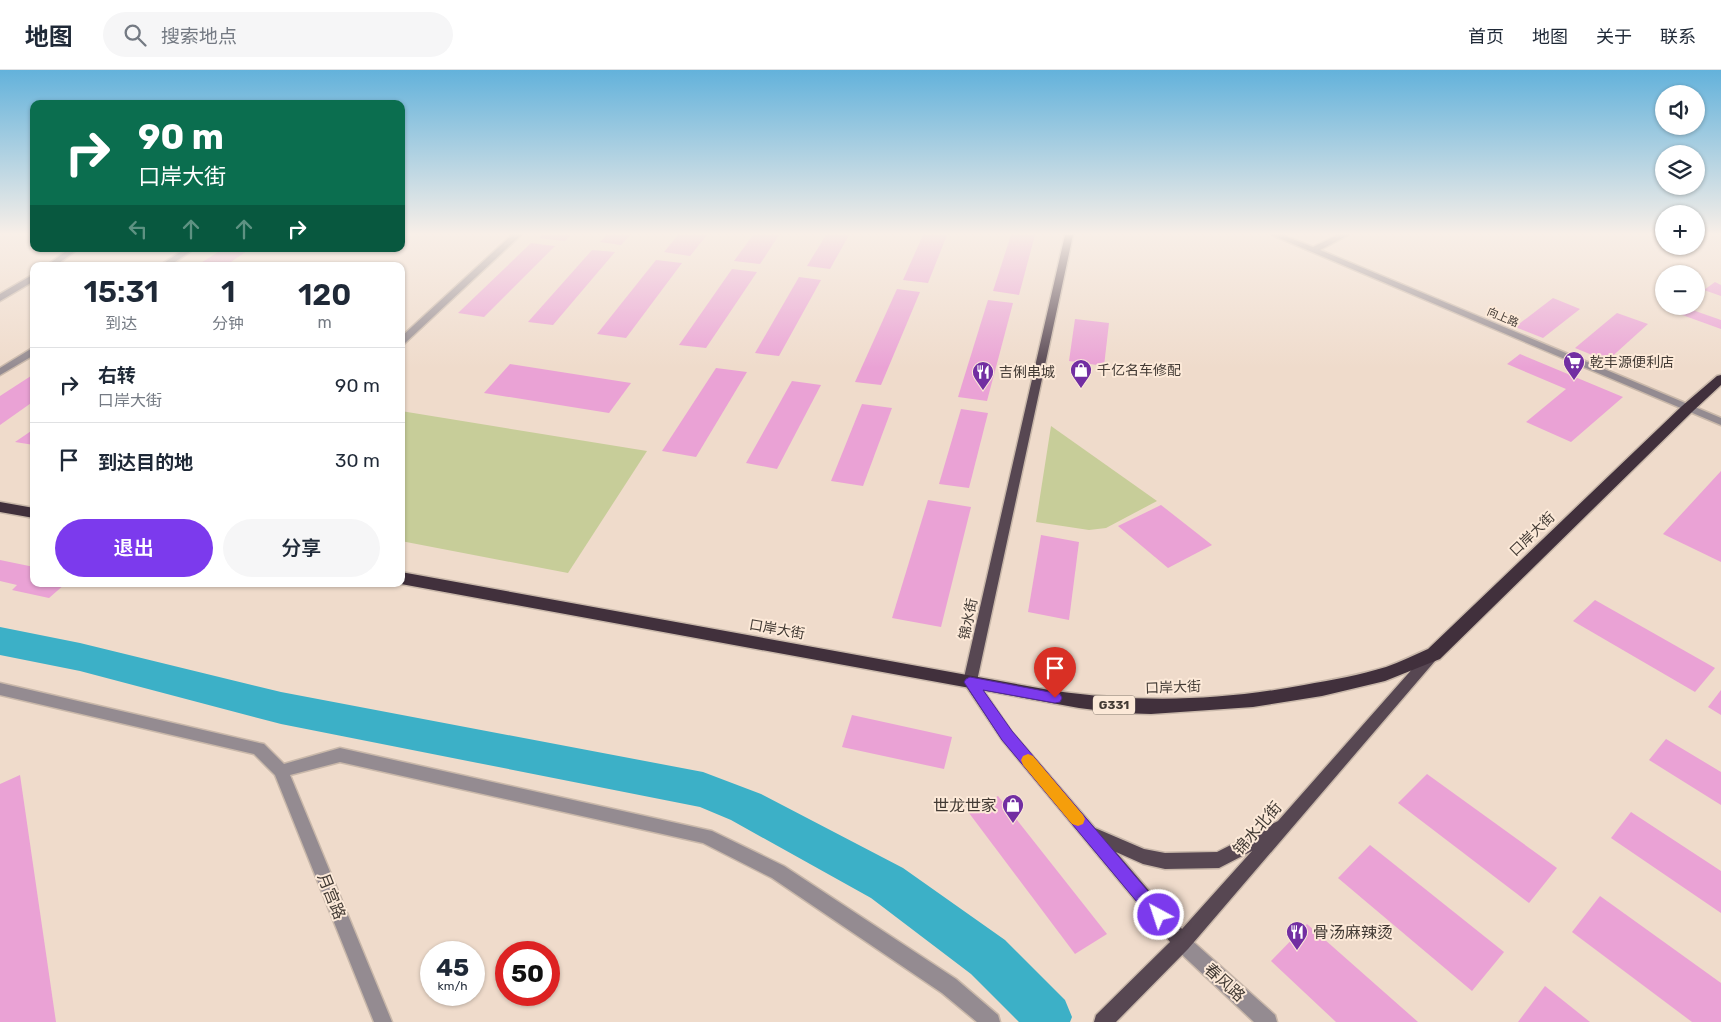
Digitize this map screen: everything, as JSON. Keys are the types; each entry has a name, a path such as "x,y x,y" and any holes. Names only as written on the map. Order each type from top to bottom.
{"highway":[{"name":"口岸大街","path":"405,579 1064,699 1119,706 1169,707 1230,702 1330,687 1387,674 1434,654 1686,408 1721,379"},
{"path":"0,508 30,512"}],"main road":[{"name":"锦水街","path":"970,682 1059,279"},
{"name":"锦水北街","path":"1103,1022 1182,943 1434,654"},
{"path":"970,682 1007,736 1182,943"},
{"path":"1090,834 1143,856 1165,861 1218,860 1285,824"}],"street":[{"path":"0,298 30,279"},
{"path":"405,338 469,279"},
{"name":"向上路","path":"1383,279 1721,422"},
{"path":"0,372 30,353"},
{"path":"0,689 259,749 281,771 340,755 706,836 778,872 949,986 991,1022"},
{"name":"月宫路","path":"281,771 383,1022"},
{"name":"春风路","path":"1182,943 1268,1022"}],"green space":[{"path":"405,412 647,451 568,573 405,542"},
{"path":"1051,426 1157,501 1106,528 1089,530 1036,522"}],"building":[{"path":"493,279 522,279 484,317 458,313"},
{"path":"566,279 592,279 553,325 528,322"},
{"path":"641,279 670,279 626,338 597,334"},
{"path":"725,279 752,279 706,348 679,345"},
{"path":"798,279 821,280 779,356 755,353"},
{"path":"903,279 929,279 928,283"},
{"path":"997,279 1023,279 1019,295 993,291"},
{"path":"1715,282 1721,285 1721,296 1705,290"},
{"path":"897,289 920,292 881,385 855,382"},
{"path":"1553,298 1580,309 1543,338 1515,327"},
{"path":"988,300 1013,303 987,401 958,397"},
{"path":"1617,313 1648,324 1607,361 1575,348"},
{"path":"1705,314 1721,320 1721,329 1682,315"},
{"path":"1075,319 1109,323 1104,366 1069,361"},
{"path":"1520,354 1623,397 1571,442 1526,422 1566,389 1507,364"},
{"path":"510,364 631,383 609,413 484,393"},
{"path":"716,368 747,372 696,457 662,451"},
{"path":"30,377 30,404 0,425 0,396"},
{"path":"792,381 821,385 777,469 746,463"},
{"path":"862,404 892,408 863,486 831,481"},
{"path":"961,409 988,413 969,488 939,484"},
{"path":"30,432 30,444 15,442"},
{"path":"1721,471 1721,562 1663,534"},
{"path":"928,500 971,507 941,627 892,618"},
{"path":"1161,505 1212,545 1168,568 1118,526"},
{"path":"1041,535 1079,542 1069,620 1028,612"},
{"path":"0,560 30,566 30,587 62,587 49,598 12,590 17,585 0,581"},
{"path":"1595,600 1715,668 1695,692 1573,621"},
{"path":"1721,690 1721,715 1708,707"},
{"path":"852,715 952,737 944,769 842,747"},
{"path":"1666,739 1721,772 1721,805 1649,760"},
{"path":"1427,774 1557,868 1529,903 1398,803"},
{"path":"20,775 56,1022 0,1022 0,784"},
{"path":"998,796 1107,934 1075,954 969,813"},
{"path":"1631,812 1721,871 1721,913 1611,838"},
{"path":"1370,845 1504,952 1472,991 1338,878"},
{"path":"1600,896 1721,983 1721,1022 1692,1022 1572,932"},
{"path":"1307,924 1418,1022 1336,1022 1271,961"},
{"path":"1545,986 1590,1022 1518,1022"}],"waterway":[{"path":"0,641 80,657 281,708 703,790 746,807 887,883 988,957 1048,1017"}],"slow traffic":[{"path":"1028,760 1078,819"}],"place":[{"name":"乾丰源便利店","path":"1574,381"},
{"name":"千亿名车修配","path":"1081,389"},
{"name":"吉俐串城","path":"983,391"},
{"name":"世龙世家","path":"1013,824"},
{"name":"骨汤麻辣烫","path":"1297,951"}],"route":[{"path":"1055,698 970,682 1007,736 1159,915"}]}
